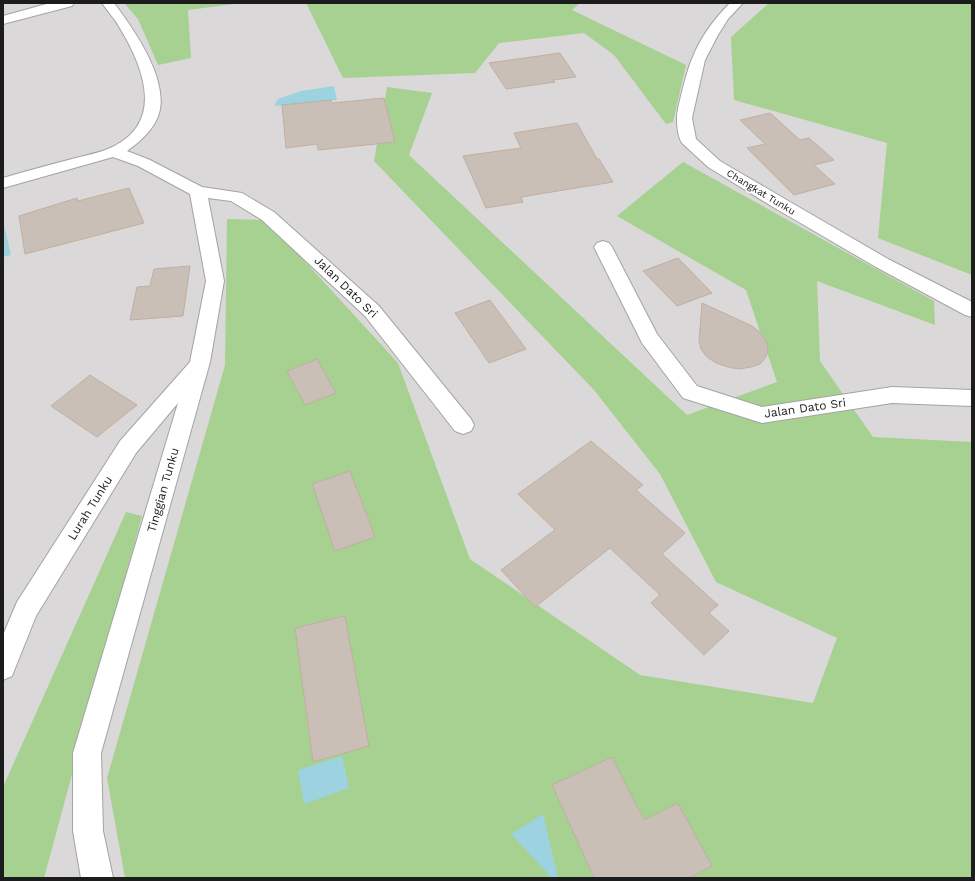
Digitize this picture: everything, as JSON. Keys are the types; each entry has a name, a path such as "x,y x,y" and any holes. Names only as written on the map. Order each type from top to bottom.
{"street":[{"path":"3,20 68,3"},
{"path":"3,183 114,152 127,145 137,136 147,122 152,108 153,96 141,57 128,30 108,3"},
{"name":"Changkat Tunku","path":"737,3 723,17 711,35 698,60 684,118 688,140 714,164 779,203 882,263 972,310"},
{"path":"114,152 144,163 198,191"},
{"name":"Tinggian Tunku","path":"97,878 88,831 88,753 200,362 215,281 198,191"},
{"name":"Jalan Dato Sri","path":"198,191 236,197 268,216 372,311 463,424"},
{"name":"Jalan Dato Sri","path":"603,247 649,338 690,392 762,415 892,395 972,398"},
{"name":"Lurah Tunku","path":"3,667 26,610 128,447 200,362"}],"shaded area":[{"path":"3,3 972,3 972,878 3,878"}],"green space":[{"path":"124,3 242,3 188,10 191,58 158,65 138,19"},
{"path":"306,3 580,3 572,10 686,65 673,122 666,124 614,55 584,33 499,43 475,73 343,78"},
{"path":"769,3 972,3 972,275 878,238 887,143 734,100 731,37"},
{"path":"387,87 432,93 409,155 687,415 777,382 746,290 617,216 683,162 934,301 935,325 817,281 820,361 873,437 972,442 972,878 125,878 107,778 225,365 227,219 267,220 398,363 470,559 640,675 813,703 837,638 716,582 660,474 594,390 374,161"},
{"path":"126,512 142,516 44,878 3,878 3,787"}],"water":[{"path":"334,86 337,100 274,106 278,99 301,91"},
{"path":"3,221 11,255 3,257"},
{"path":"342,756 349,788 304,804 298,770"},
{"path":"543,814 558,878 552,878 511,834"}],"building":[{"path":"560,53 576,77 553,80 555,82 506,89 489,63"},
{"path":"384,98 395,142 318,150 317,144 286,148 282,105 331,100 332,103"},
{"path":"770,113 800,140 809,138 834,160 814,165 835,184 794,195 747,148 765,144 740,120"},
{"path":"577,123 597,159 599,159 613,182 521,197 523,202 486,208 463,156 521,148 514,133"},
{"path":"129,188 144,223 25,254 19,216 77,198 78,201"},
{"path":"678,258 712,293 677,306 643,271"},
{"path":"190,266 183,316 130,320 137,287 150,286 154,269"},
{"path":"490,300 526,349 489,363 455,313"},
{"path":"702,303 752,326 761,333 766,341 768,349 766,357 760,364 739,369 716,363 707,357 701,349 699,341"},
{"path":"317,359 336,393 305,405 287,371"},
{"path":"90,375 137,405 97,437 51,406"},
{"path":"591,441 643,485 636,490 685,533 662,554 718,605 709,613 729,631 704,655 651,603 660,595 610,548 535,607 501,570 555,530 518,494"},
{"path":"350,471 375,537 335,551 312,484"},
{"path":"345,616 369,746 313,762 295,628"},
{"path":"612,757 644,820 678,803 712,866 689,878 594,878 552,785"}]}
